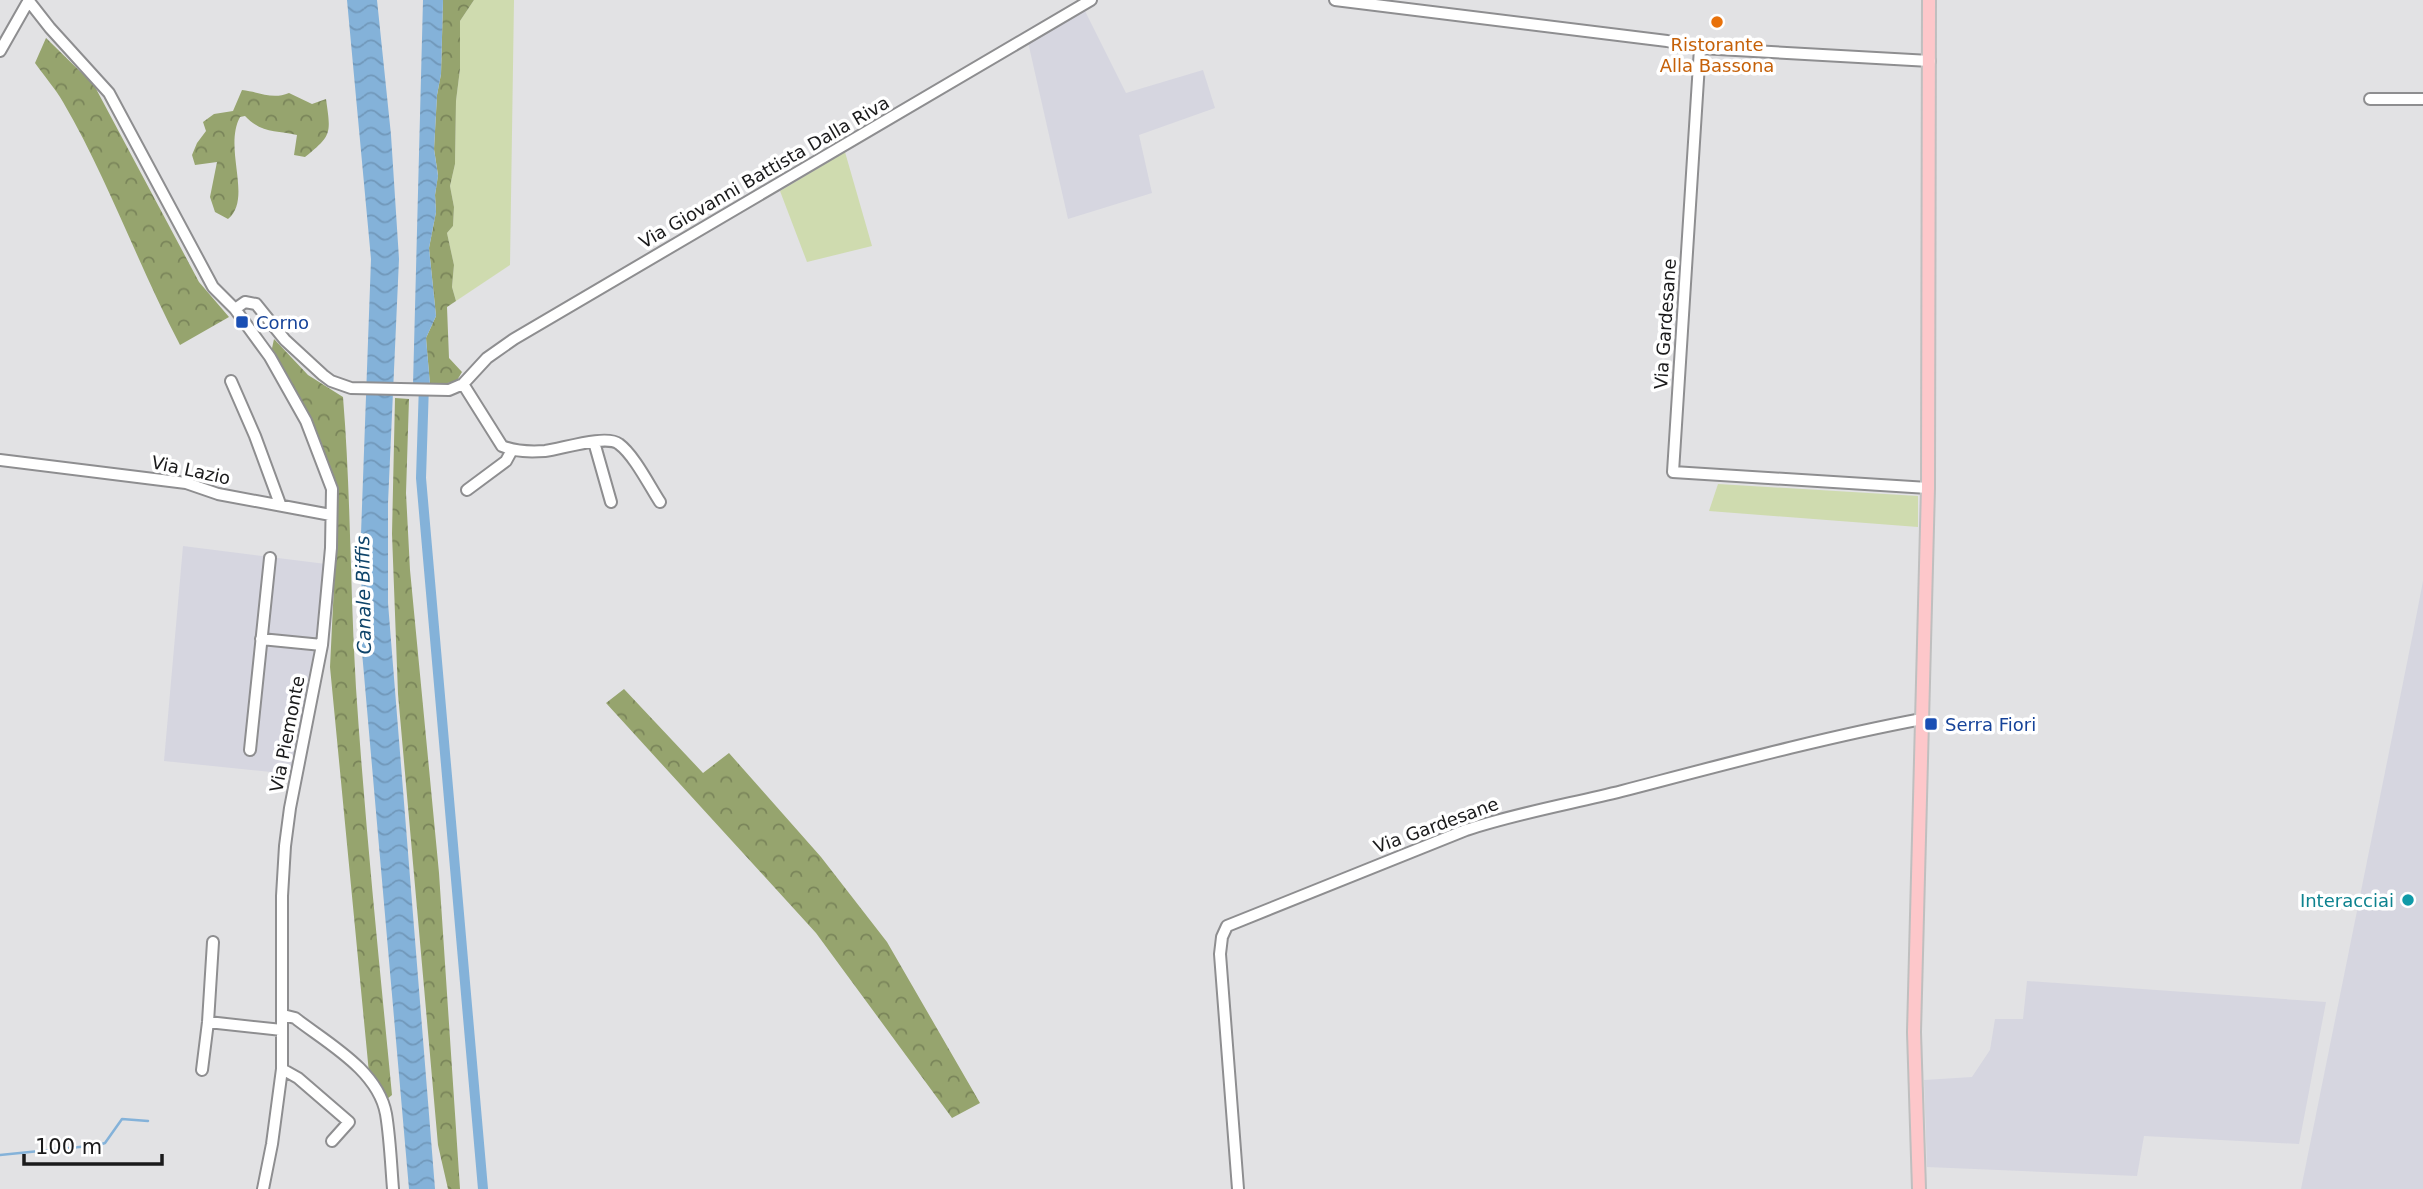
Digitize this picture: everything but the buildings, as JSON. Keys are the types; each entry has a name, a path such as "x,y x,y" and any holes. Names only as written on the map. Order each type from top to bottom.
{"main road":[{"path":"1919,1189 1914,1032 1928,488 1929,0"}],"street":[{"path":"0,51 29,0"},
{"name":"Via Piemonte","path":"29,0 50,28 109,93 213,287 235,309 270,357 306,421 332,489 330,561 322,645 285,846 282,896 282,1069 263,1189"},
{"name":"Via Giovanni Battista Dalla Riva","path":"463,384 487,358 514,339 1091,0"},
{"path":"1335,0 1667,41 1700,48 1930,61"},
{"name":"Via Gardesane","path":"1700,48 1672,472 1928,488"},
{"path":"2370,99 2423,99"},
{"path":"235,309 245,302 256,304 285,340 323,375 339,385 361,389 449,390 463,384 502,446 512,450 544,451 594,442 616,442 625,449 660,502"},
{"path":"231,381 280,504"},
{"path":"594,442 611,502"},
{"path":"467,490 506,461 512,450"},
{"name":"Via Lazio","path":"0,460 186,483 218,494 331,515"},
{"path":"250,750 270,558"},
{"path":"261,639 322,645"},
{"name":"Via Gardesane","path":"1238,1189 1220,954 1222,937 1227,926 1497,819 1792,747 1922,719"},
{"path":"202,1070 213,942"},
{"path":"283,1015 295,1018 361,1070 379,1095 386,1112 393,1189"},
{"path":"208,1022 282,1030"},
{"path":"282,1069 298,1078 349,1122 332,1141"}],"shaded area":[{"path":"1084,9 1126,93 1203,70 1215,108 1139,135 1152,193 1068,219 1028,42"},
{"path":"183,546 326,564 322,618 291,774 164,761"},
{"path":"2423,581 2423,1189 2301,1189 2413,633"},
{"path":"2027,981 2326,1002 2299,1144 2144,1136 2137,1176 1927,1167 1924,1080 1972,1077 1990,1050 1995,1019 2023,1019"}],"green space":[{"path":"443,0 474,0 460,21 455,164 450,186 454,207 453,226 447,233 454,265 452,287 456,301 447,307 449,358 462,372 456,382 430,385 426,338 436,316 429,248 436,212 438,175 434,149 441,74"},
{"path":"474,0 514,0 510,265 456,301 452,287 454,265 447,233 453,226 454,207 450,186 455,164 460,21"},
{"path":"46,38 94,85 199,282 229,317 180,345 79,131 60,97 35,63"},
{"path":"242,90 271,96 289,93 312,104 326,99 329,127 325,138 305,157 294,155 297,135 263,129 245,116 240,117 234,143 238,199 235,210 228,219 215,212 210,197 217,162 195,165 192,155 206,131 203,122 214,114 233,111"},
{"path":"845,152 872,246 807,262 780,191"},
{"path":"274,339 308,375 343,397 356,688 392,1095 387,1099 369,1073 330,667 336,544 335,488 271,353"},
{"path":"395,398 409,399 406,493 410,570 439,873 460,1189 448,1189 438,1145 398,694 392,534"},
{"path":"1718,484 1918,496 1918,527 1709,511"},
{"path":"624,689 703,773 729,753 821,857 887,942 980,1103 952,1118 816,933 606,703"}],"water":[{"name":"Canale Biffis","path":"347,0 377,0 391,135 399,259 388,503 388,603 435,1189 409,1189 362,652 361,534 371,259"},
{"path":"423,0 443,0 441,74 434,149 438,176 436,212 429,248 436,316 426,338 430,385 413,385"}],"waterway":[{"path":"424,384 421,478 483,1189"},
{"path":"0,1155 99,1145 105,1143 122,1119 148,1121"}],"place":[{"name":"Ristorante Alla Bassona","path":"1717,22"},
{"name":"Corno","path":"242,322"},
{"name":"Serra Fiori","path":"1931,724"},
{"name":"Interacciai","path":"2408,900"}]}
